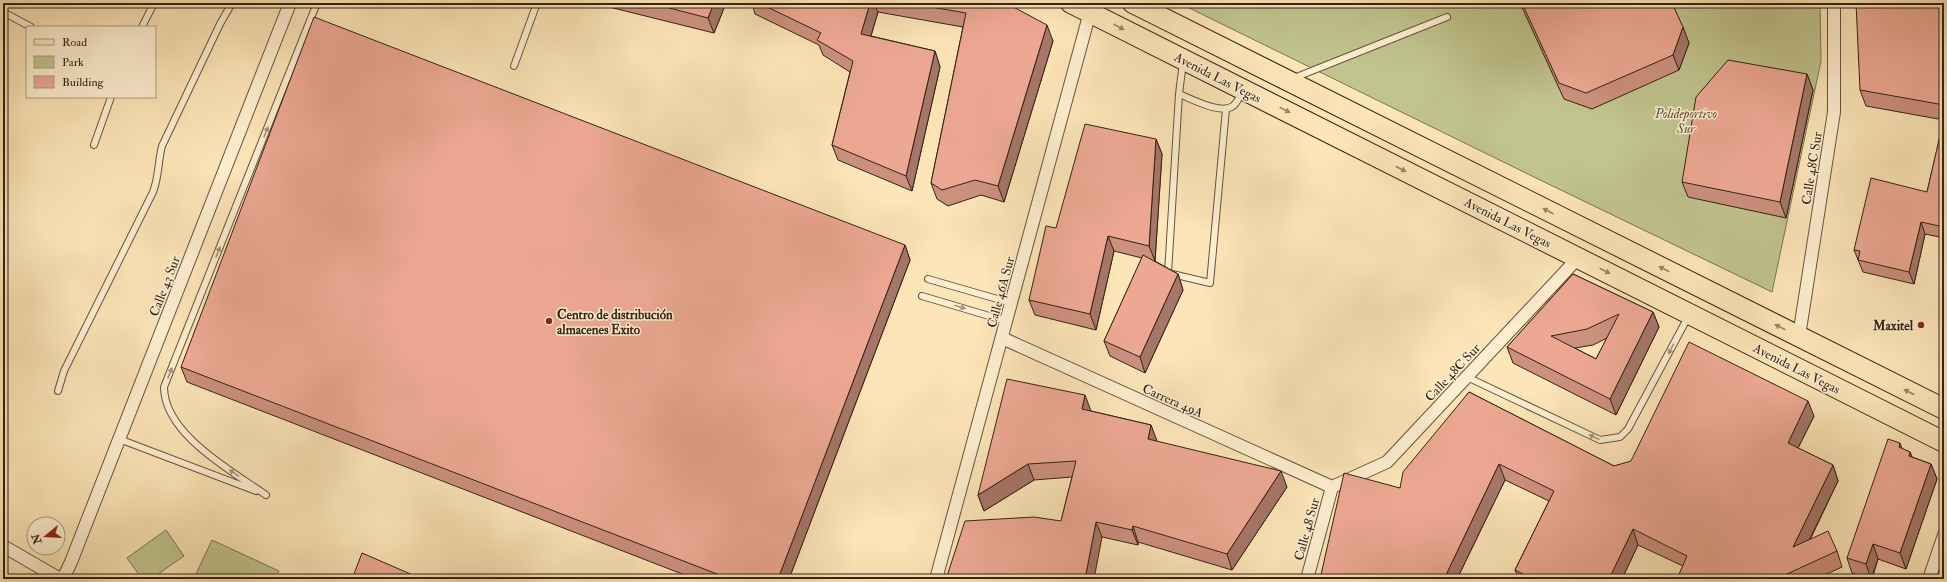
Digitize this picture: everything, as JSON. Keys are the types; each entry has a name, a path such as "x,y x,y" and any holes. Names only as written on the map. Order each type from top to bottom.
{"main road":[{"name":"Avenida Las Vegas","path":"1071,3 1944,442"},
{"path":"1133,3 1944,409"}],"street":[{"name":"Calle 43 Sur","path":"63,579 71,562 290,3"},
{"name":"Calle 48C Sur","path":"1799,336 1834,112 1834,3"},
{"name":"Calle 46A Sur","path":"936,579 1090,12"},
{"name":"Calle 48C Sur","path":"1332,487 1387,462 1578,258"},
{"name":"Carrera 49A","path":"1002,338 1332,487"},
{"name":"Calle 48 Sur","path":"1308,579 1332,487"},
{"path":"1929,579 1944,535"},
{"path":"3,546 60,579"}],"lane":[{"path":"142,26 154,3"},
{"path":"58,391 64,371 158,182 162,146 220,24 232,3"},
{"path":"119,439 266,495 204,453 183,430 170,411 164,398 164,387 317,3"},
{"path":"514,66 537,3"},
{"path":"3,12 29,26"},
{"path":"1288,81 1447,16"},
{"path":"1184,60 1179,94 1168,274 1210,283 1226,109"},
{"path":"1179,94 1216,108 1226,109 1234,106 1244,90"},
{"path":"94,145 111,98"},
{"path":"928,279 1011,303"},
{"path":"922,296 1006,321"},
{"path":"1467,377 1600,440 1620,437 1628,429 1690,314"}],"green space":[{"name":"Polideportivo Sur","path":"1179,3 1820,3 1821,61 1772,292 1536,178"},
{"path":"166,530 184,556 151,579 142,579 127,558"},
{"path":"212,540 279,571 275,579 206,579 196,574"}],"building":[{"path":"650,3 714,3 708,18"},
{"path":"759,3 870,3 861,34 935,51 906,176 832,145 853,61 817,40 821,33"},
{"path":"908,3 1006,3 1047,25 998,186 975,180 942,190 931,183 966,13"},
{"path":"1522,3 1672,3 1683,27 1673,55 1586,93 1559,83"},
{"path":"1856,3 1944,3 1944,105 1860,90"},
{"name":"Centro de distribución almacenes Exito","path":"314,17 905,245 778,579 730,579 181,367"},
{"path":"1728,60 1807,74 1780,202 1682,182 1696,97"},
{"path":"1944,118 1944,227 1921,222 1909,272 1858,260 1860,251 1854,250 1871,178 1927,192"},
{"path":"1085,124 1156,139 1149,246 1108,236 1090,314 1029,300 1046,226 1056,228"},
{"path":"1143,255 1178,274 1140,357 1104,341"},
{"path":"1573,274 1653,312 1610,399 1507,347","holes":["1619,314 1596,359 1551,336 1587,329"]},
{"path":"1689,342 1808,401 1788,443 1833,465 1793,547 1828,531 1837,551 1776,579 1677,579 1687,556 1633,529 1609,579 1533,579 1515,570 1554,491 1499,464 1444,579 1320,579 1344,473 1400,488 1403,472 1469,392 1614,466 1631,461"},
{"path":"1007,379 1085,395 1082,409 1151,425 1148,439 1281,471 1227,554 1133,526 1132,530 1096,522 1085,579 946,579 965,521 1034,517 1061,521 1076,461 1028,464 978,495"},
{"path":"1888,439 1900,443 1899,447 1910,452 1909,456 1931,464 1900,553 1873,544 1866,564 1847,558"},
{"path":"362,553 422,579 352,579"}],"place":[{"name":"Centro de distribución almacenes Exito","path":"549,321"},
{"name":"Maxitel","path":"1921,325"}]}
